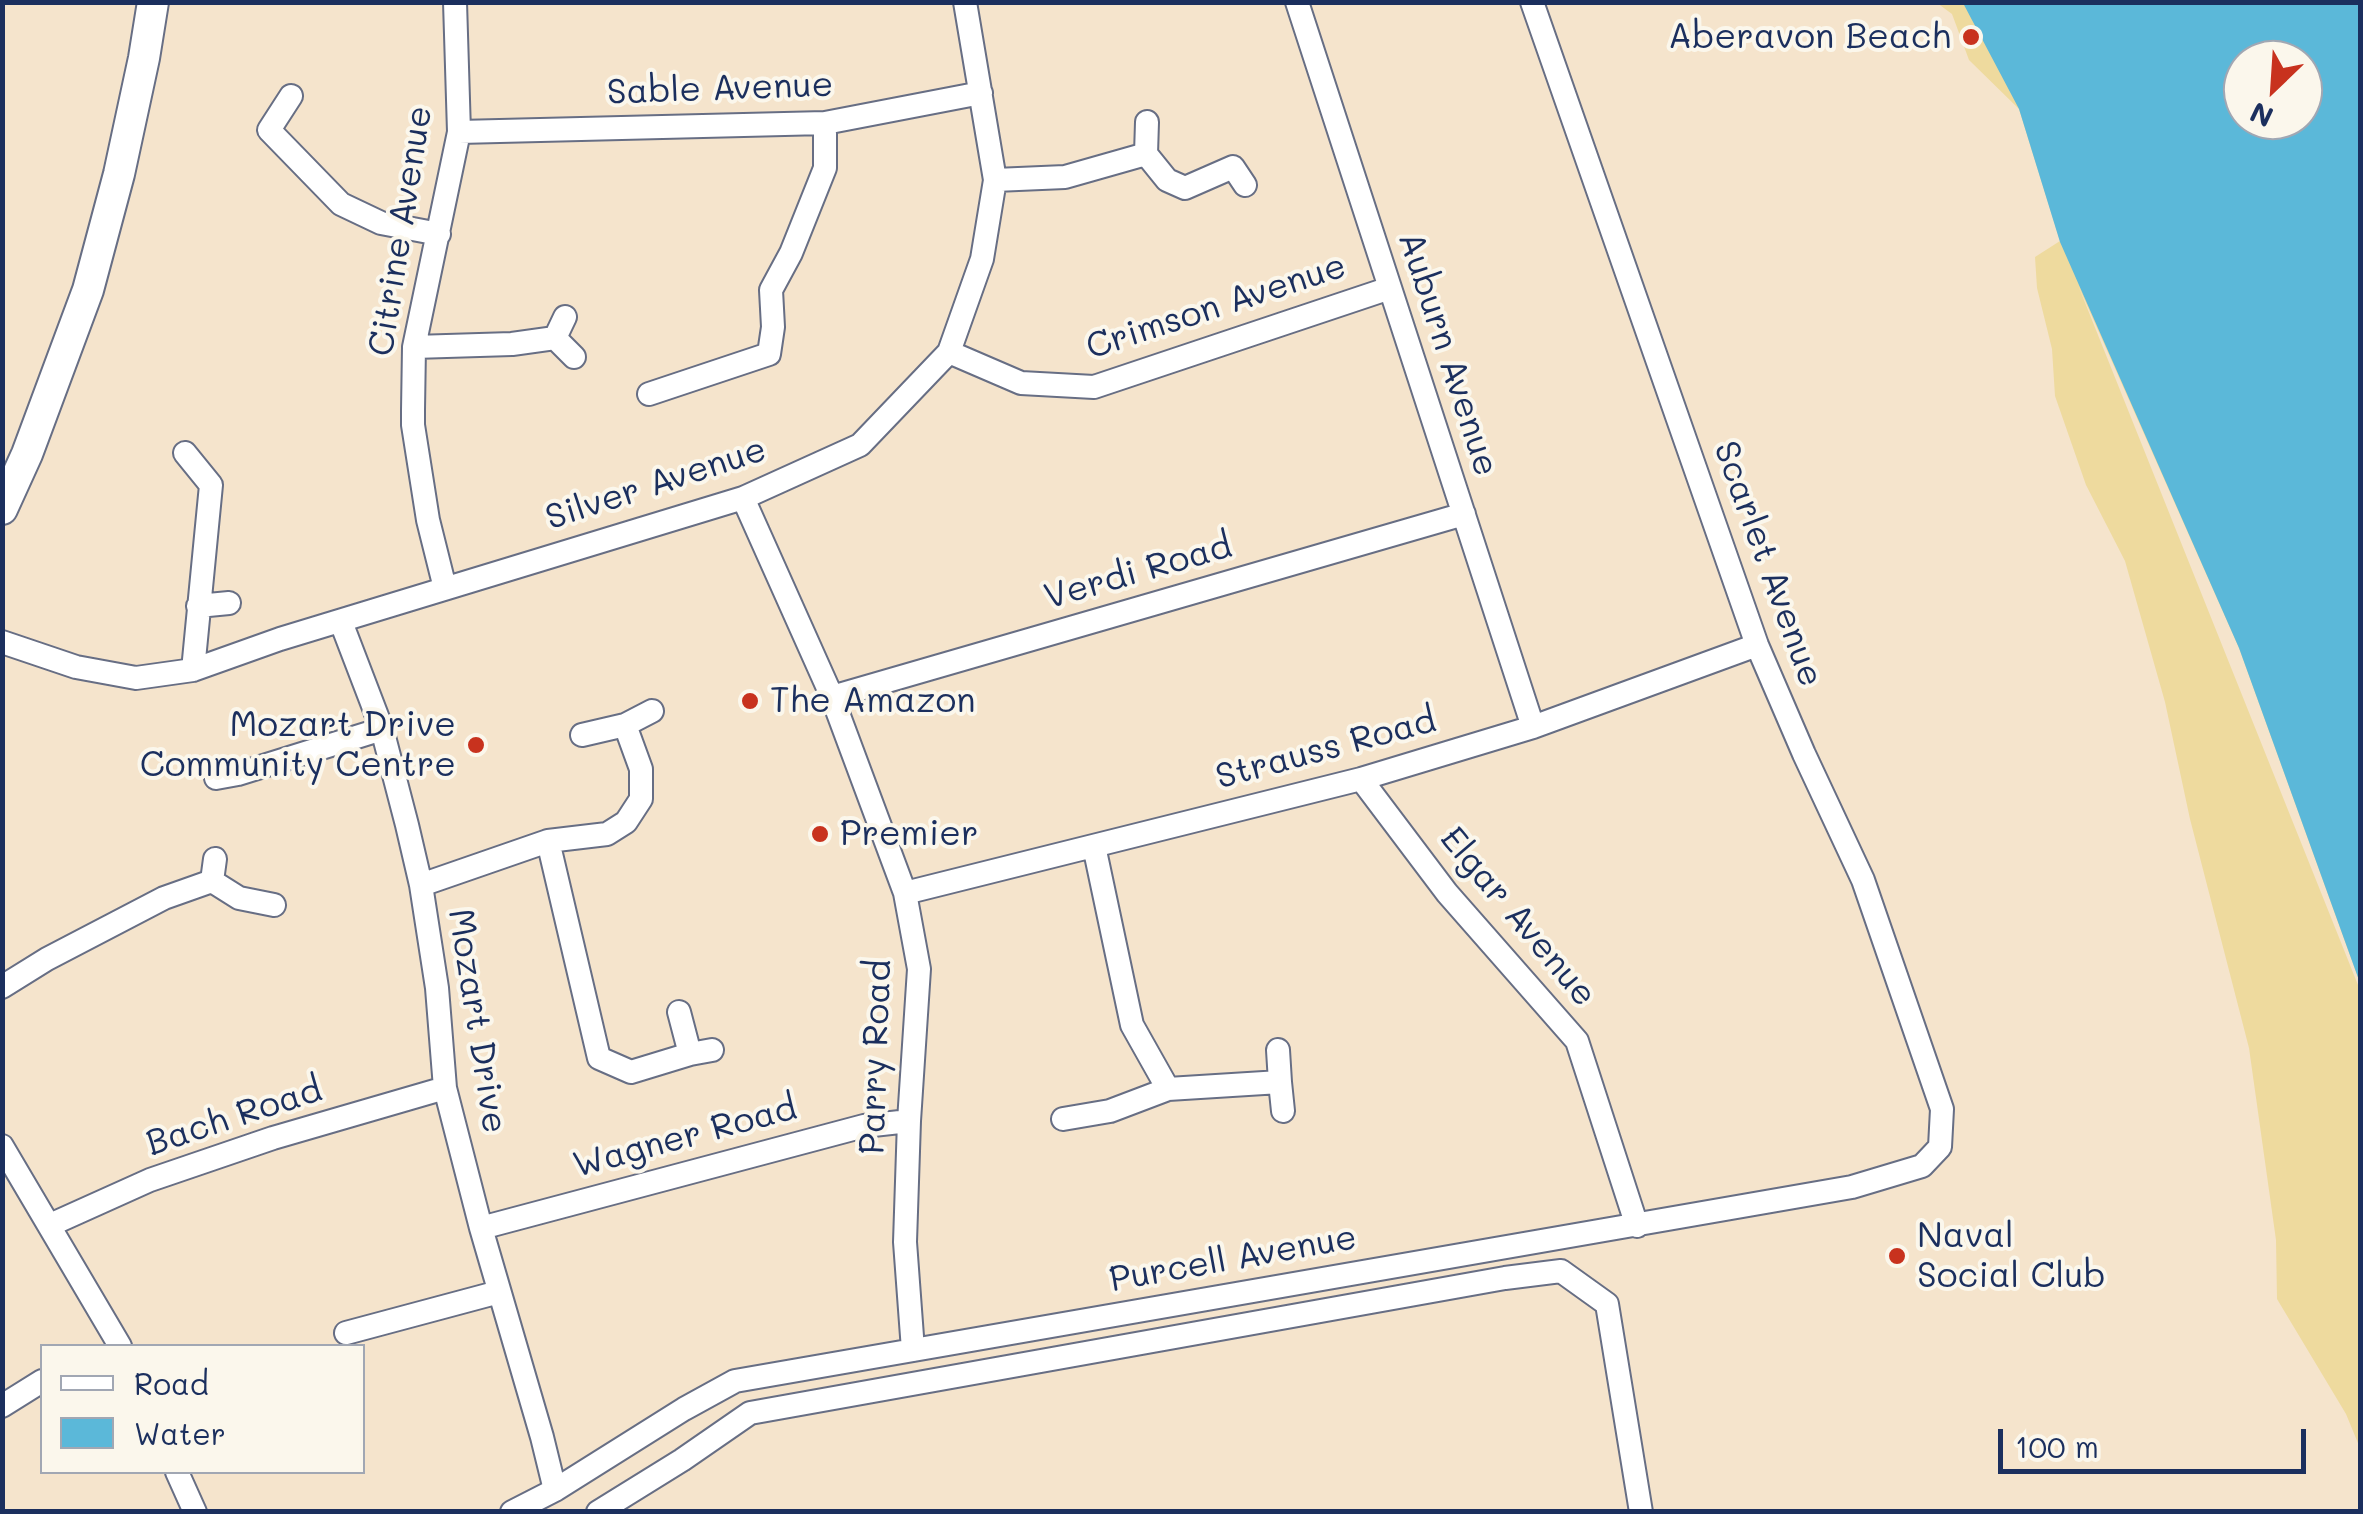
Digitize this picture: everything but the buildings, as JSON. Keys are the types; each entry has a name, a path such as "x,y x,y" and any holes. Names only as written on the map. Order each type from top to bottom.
{"street":[{"path":"2,509 27,454 88,290 118,174 153,2"},
{"name":"Citrine Avenue","path":"445,588 428,520 412,425 414,347 460,132 455,2"},
{"name":"Silver Avenue","path":"2,642 76,667 136,678 193,670 280,639 743,498 860,445 949,352 982,260 994,180 965,2"},
{"name":"Auburn Avenue","path":"1296,2 1533,727"},
{"name":"Scarlet Avenue","path":"1532,2 1757,645 1863,880 1942,1109 1940,1147"},
{"name":"Sable Avenue","path":"460,132 825,124 981,93"},
{"path":"291,96 269,130 341,204 380,223 439,234"},
{"path":"1147,122 1146,154 1166,180 1185,188 1234,167 1246,184"},
{"path":"648,394 769,354 772,290 824,168 825,124"},
{"path":"994,180 1065,177 1146,154"},
{"path":"748,284 772,290"},
{"name":"Crimson Avenue","path":"949,352 1021,383 1094,387 1390,288"},
{"path":"414,347 512,344 560,328 574,358"},
{"path":"185,453 220,480 198,606 193,670"},
{"name":"Parry Road","path":"743,498 832,697 905,893 919,969 905,1242 913,1350"},
{"name":"Verdi Road","path":"832,697 1464,514"},
{"path":"198,606 229,603"},
{"name":"Mozart Drive","path":"341,622 382,729 421,885 437,988 445,1088 555,1490"},
{"name":"Strauss Road","path":"905,893 1361,779 1533,727 1757,645"},
{"path":"582,735 625,725 652,711"},
{"path":"421,885 548,842 607,834 626,822 641,799 641,769 625,725"},
{"path":"232,780 382,729"},
{"name":"Elgar Avenue","path":"1361,779 1446,893 1576,1041 1637,1226"},
{"path":"548,842 599,1058 631,1072 701,1052 679,1012"},
{"path":"1094,846 1132,1026 1168,1089"},
{"path":"2,987 214,870 239,898 274,905"},
{"path":"1278,1050 1283,1111"},
{"path":"1063,1119 1110,1111 1168,1089 1280,1082"},
{"name":"Bach Road","path":"50,1225 167,1174 273,1138 445,1088"},
{"name":"Wagner Road","path":"481,1228 864,1126 909,1121"},
{"path":"2,1146 50,1225 111,1343"},
{"name":"Purcell Avenue","path":"512,1512 735,1381 1852,1188 1922,1166 1940,1147"},
{"path":"598,1512 750,1413 1561,1271 1607,1304 1641,1512"},
{"path":"341,1332 499,1292"},
{"path":"2,1406 40,1383"},
{"path":"178,1474 195,1512"}],"sand":[{"path":"1937,3 2360,3 2360,983 2239,648 2078,285 2360,990 2360,1448 2346,1414 2277,1299 2276,1240 2249,1048 2190,819 2165,702 2125,561 2086,485 2055,396 2052,349 2037,288 2035,257 2060,241 2019,109 1969,60 1952,14"}],"water":[{"path":"1963,3 2360,3 2360,983 2239,648 2060,242 2019,109"}],"place":[{"name":"Aberavon Beach","path":"1971,37"},
{"name":"The Amazon","path":"750,701"},
{"name":"Mozart Drive Community Centre","path":"476,745"},
{"name":"Premier","path":"820,834"},
{"name":"Naval Social Club","path":"1897,1256"}]}
